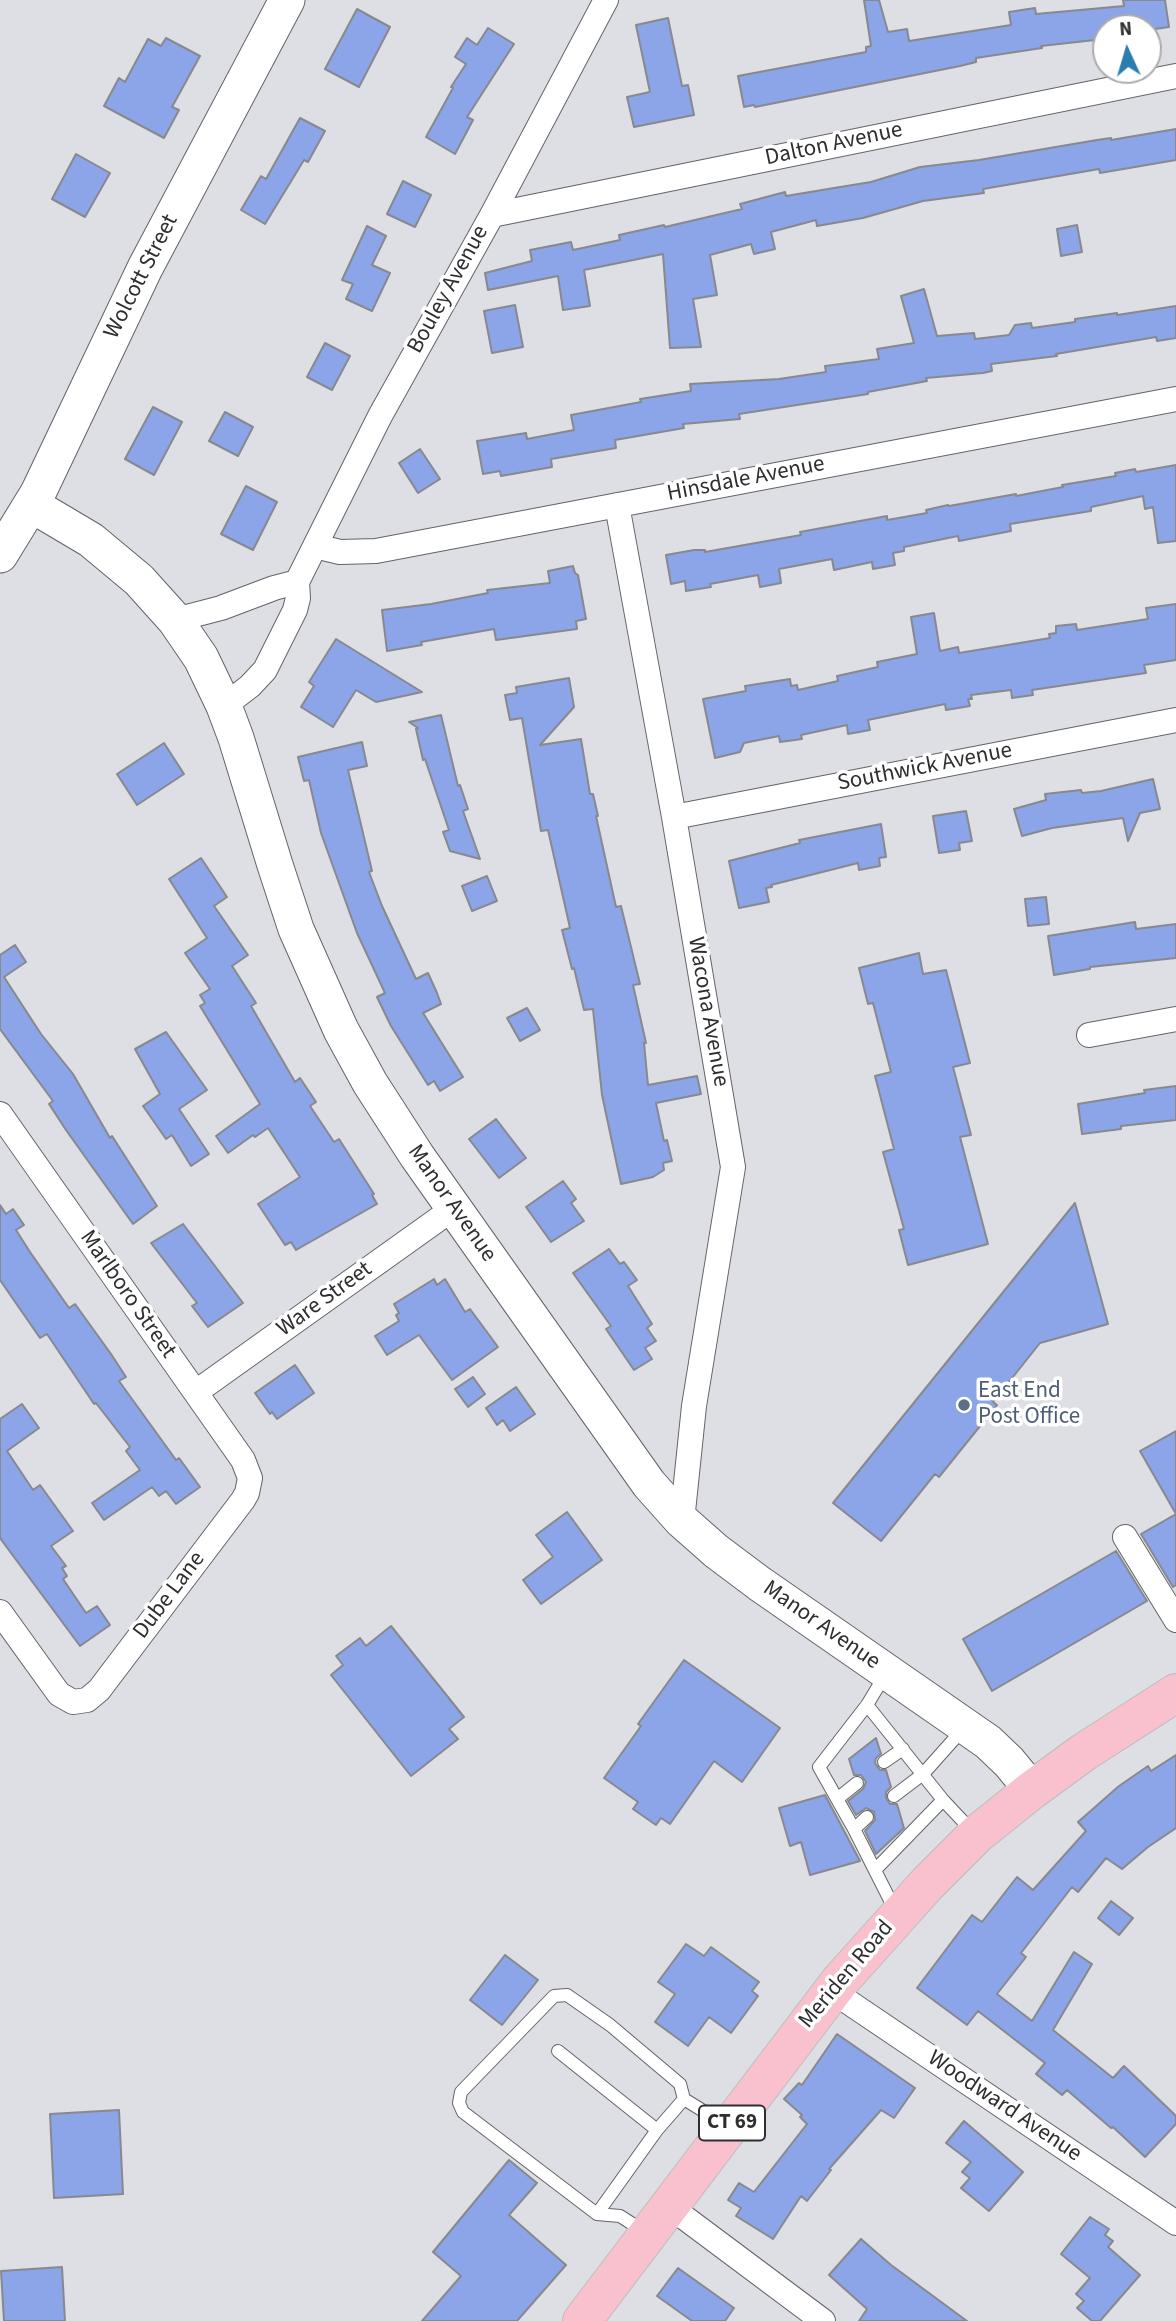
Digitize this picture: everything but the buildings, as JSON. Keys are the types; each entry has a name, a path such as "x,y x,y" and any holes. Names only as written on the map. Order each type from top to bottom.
{"main road":[{"name":"Wolcott Street","path":"0,555 32,505 145,268 287,0"},
{"name":"Manor Avenue","path":"32,505 72,527 117,561 156,597 201,658 224,705 286,899 341,1030 384,1107 649,1484 682,1521 760,1584 1000,1752 1032,1790"},
{"name":"Meriden Road","path":"582,2321 832,1991 897,1915 976,1835 1032,1790 1084,1752 1176,1693"}],"street":[{"name":"Bouley Avenue","path":"224,705 250,686 265,670 295,610 298,598 297,582 380,416 492,215 606,0"},
{"name":"Dalton Avenue","path":"492,215 1176,76"},
{"name":"Hinsdale Avenue","path":"315,546 340,552 376,551 1176,399"},
{"name":"Wacona Avenue","path":"617,505 674,817 733,1167 694,1406 682,1521"},
{"path":"175,620 297,582"},
{"name":"Southwick Avenue","path":"674,817 1176,720"},
{"path":"1089,1035 1176,1019"},
{"name":"Marlboro Street","path":"0,1114 243,1460 250,1478"},
{"name":"Ware Street","path":"196,1392 454,1208"},
{"name":"Dube Lane","path":"0,1612 59,1694 68,1701 78,1703 87,1700 99,1690 243,1500 250,1478"},
{"path":"1125,1537 1176,1620"},
{"name":"Woodward Avenue","path":"832,1991 1176,2223"},
{"path":"658,2220 822,2321"}],"lane":[{"path":"887,1672 867,1705 819,1767 897,1915"},
{"path":"867,1705 943,1800 976,1835"},
{"path":"894,1796 923,1774 965,1726"},
{"path":"884,1762 903,1749"},
{"path":"837,1799 857,1783"},
{"path":"875,1870 943,1800"},
{"path":"854,1829 867,1817"},
{"path":"658,2220 597,2214 463,2112 459,2103 461,2092 554,1996 567,1995 610,2025 680,2084 684,2099 729,2127"},
{"path":"558,2052 657,2130"},
{"path":"597,2214 657,2130 684,2099"}],"place":[{"name":"East End Post Office","path":"964,1405"}]}
